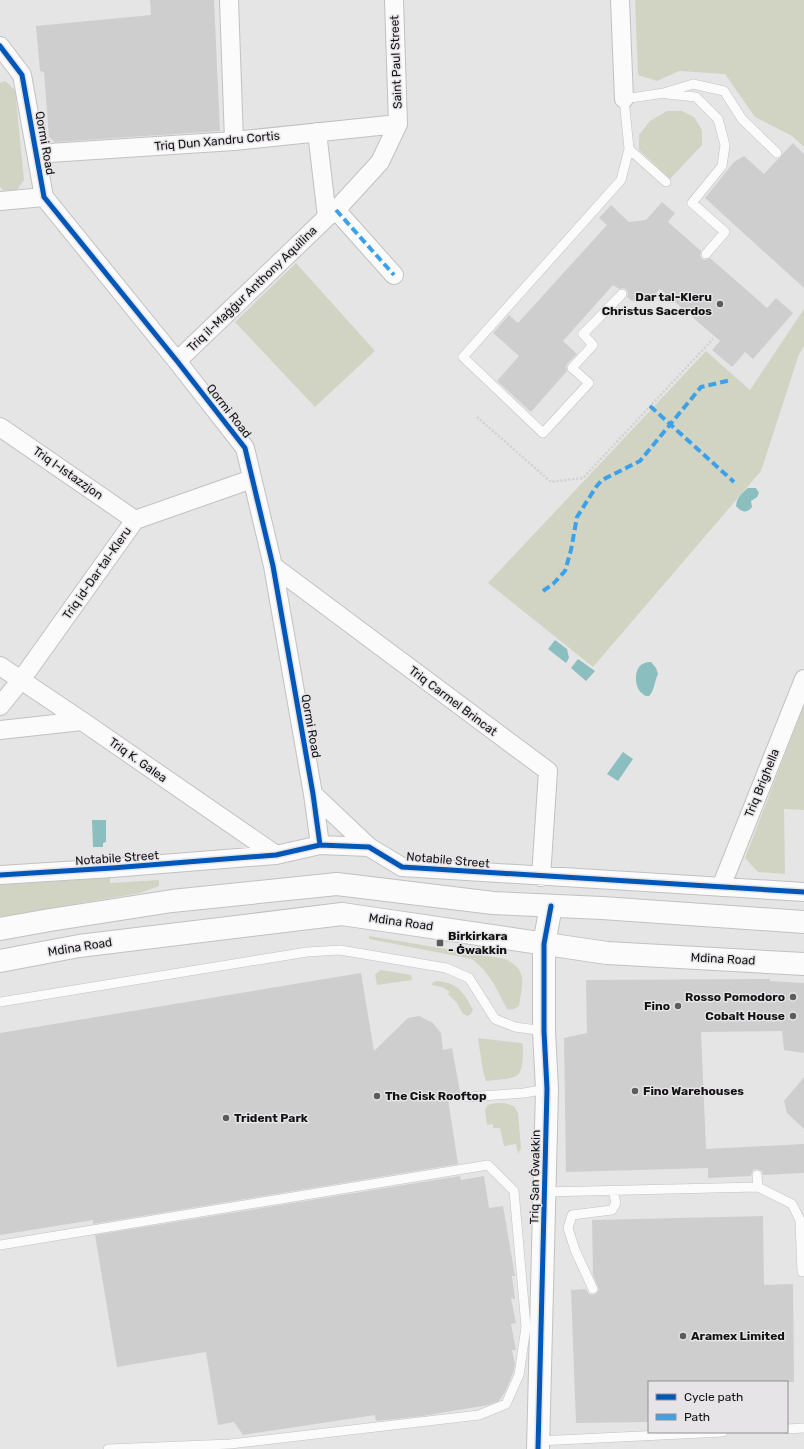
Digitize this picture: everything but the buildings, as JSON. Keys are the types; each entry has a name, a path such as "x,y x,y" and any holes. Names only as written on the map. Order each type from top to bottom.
{"main road":[{"path":"0,929 172,901 338,884 493,903 602,908 804,922"},
{"name":"Triq San Ġwakkin","path":"538,1445 547,1089 544,1030 544,944 551,906"},
{"name":"Mdina Road","path":"0,961 79,946 342,914 607,953 804,964"}],"street":[{"path":"229,0 234,141"},
{"name":"Saint Paul Street","path":"394,0 398,124"},
{"path":"620,0 624,99"},
{"name":"Qormi Road","path":"0,46 22,75 44,198 177,361 245,448 273,566 313,794 320,845"},
{"name":"Triq Dun Xandru Cortis","path":"36,150 49,153 234,141 398,124"},
{"name":"Triq il-Maġġur Anthony Aquilina","path":"177,361 331,213 380,162 398,124"},
{"name":"Triq il-Maġġur Anthony Aquilina","path":"317,132 331,213"},
{"path":"0,201 44,198"},
{"path":"331,213 394,275"},
{"name":"Triq l-Istazzjon","path":"0,427 135,520"},
{"name":"Triq id-Dar tal-Kleru","path":"0,706 21,680 135,520 252,479"},
{"name":"Triq Carmel Brincat","path":"273,566 548,772 541,877"},
{"name":"Triq K. Galea","path":"0,666 276,855"},
{"name":"Triq Brigħella","path":"721,887 804,679"},
{"path":"0,730 82,721"},
{"path":"313,794 369,847"},
{"name":"Notabile Street","path":"0,876 276,855 320,845 369,847 402,868 804,892"}],"lane":[{"path":"622,294 583,334 593,345 572,368 588,383 543,433 464,357 621,180 629,149 624,99 664,93 693,84 724,91 742,119 777,153"},
{"path":"664,93 696,97 718,119 725,145 722,166 692,203 725,232 706,254"},
{"path":"629,149 666,182"},
{"path":"0,1002 307,952 340,950 446,968 470,978 496,1019 515,1026 544,1030"},
{"path":"467,1097 524,1093 547,1089"},
{"path":"0,1246 488,1165 514,1191 526,1328 519,1374 506,1404 479,1415 230,1444 108,1449"},
{"path":"757,1175 758,1187"},
{"path":"544,1192 758,1187 792,1204 800,1220 802,1272"},
{"path":"592,1289 575,1250 568,1228 572,1215 612,1210 616,1202 614,1191"},
{"path":"788,1429 804,1428"},
{"path":"538,1445 709,1433"}],"path":[{"path":"477,417 550,482 583,478 713,339"}],"green space":[{"path":"635,0 804,0 804,147 792,136 755,117 725,74 679,71 657,81 638,75"},
{"path":"5,81 15,90 24,180 17,190 3,190 0,187 0,83"},
{"path":"667,111 682,111 694,117 702,130 702,145 670,179 639,150 639,135 650,121"},
{"path":"296,263 375,351 315,407 235,322"},
{"path":"804,309 804,346 799,354 761,471 593,667 488,583 706,351 750,390"},
{"path":"804,705 804,810 784,809 785,874 758,872 745,858"},
{"path":"110,878 110,883 159,880 159,886 140,893 0,917 0,885"},
{"path":"369,936 505,959 513,963 521,973 522,984 519,1006 513,1009 507,1009 494,984 484,970 472,959 369,939"},
{"path":"381,970 411,975 412,980 377,985 375,974"},
{"path":"437,981 455,986 463,993 473,1010 470,1015 467,1016 463,1014 457,1003 448,994 450,992 442,987 432,985 433,982"},
{"path":"478,1038 522,1043 522,1066 517,1076 506,1079 486,1081"},
{"path":"504,1103 514,1106 518,1113 521,1148 518,1154 516,1144 504,1146 500,1128 493,1128 493,1124 487,1125 485,1110 487,1105"}],"water":[{"path":"748,488 756,488 759,493 757,497 751,501 752,507 748,511 740,510 736,506 737,503 739,498"},
{"path":"555,640 567,649 569,658 566,663 548,649"},
{"path":"578,659 595,671 586,681 571,668"},
{"path":"651,662 656,668 658,674 652,691 649,696 646,696 643,695 638,689 636,673 639,667"},
{"path":"623,752 633,759 618,781 607,774"},
{"path":"92,820 106,820 106,842 103,843 103,847 93,847"}],"marked path":[{"path":"336,210 394,275"},
{"path":"543,591 553,584 565,571 571,550 577,517 602,480 640,461 701,387 731,380"},
{"path":"650,406 734,482"}],"cycle path":[{"path":"0,46 22,75 44,197 177,361 245,448 273,566 313,794 320,845"},
{"path":"0,875 276,855 320,845 369,847 402,867 804,892"},
{"path":"538,1449 547,1089 544,1031 544,944 551,906"}],"place":[{"name":"Dar tal-Kleru Christus Sacerdos","path":"720,304"},
{"name":"Birkirkara - Ġwakkin","path":"440,943"},
{"name":"Rosso Pomodoro","path":"793,997"},
{"name":"Fino","path":"678,1006"},
{"name":"Cobalt House","path":"793,1016"},
{"name":"Fino Warehouses","path":"635,1091"},
{"name":"The Cisk Rooftop","path":"377,1096"},
{"name":"Trident Park","path":"226,1118"},
{"name":"Aramex Limited","path":"683,1336"}]}
